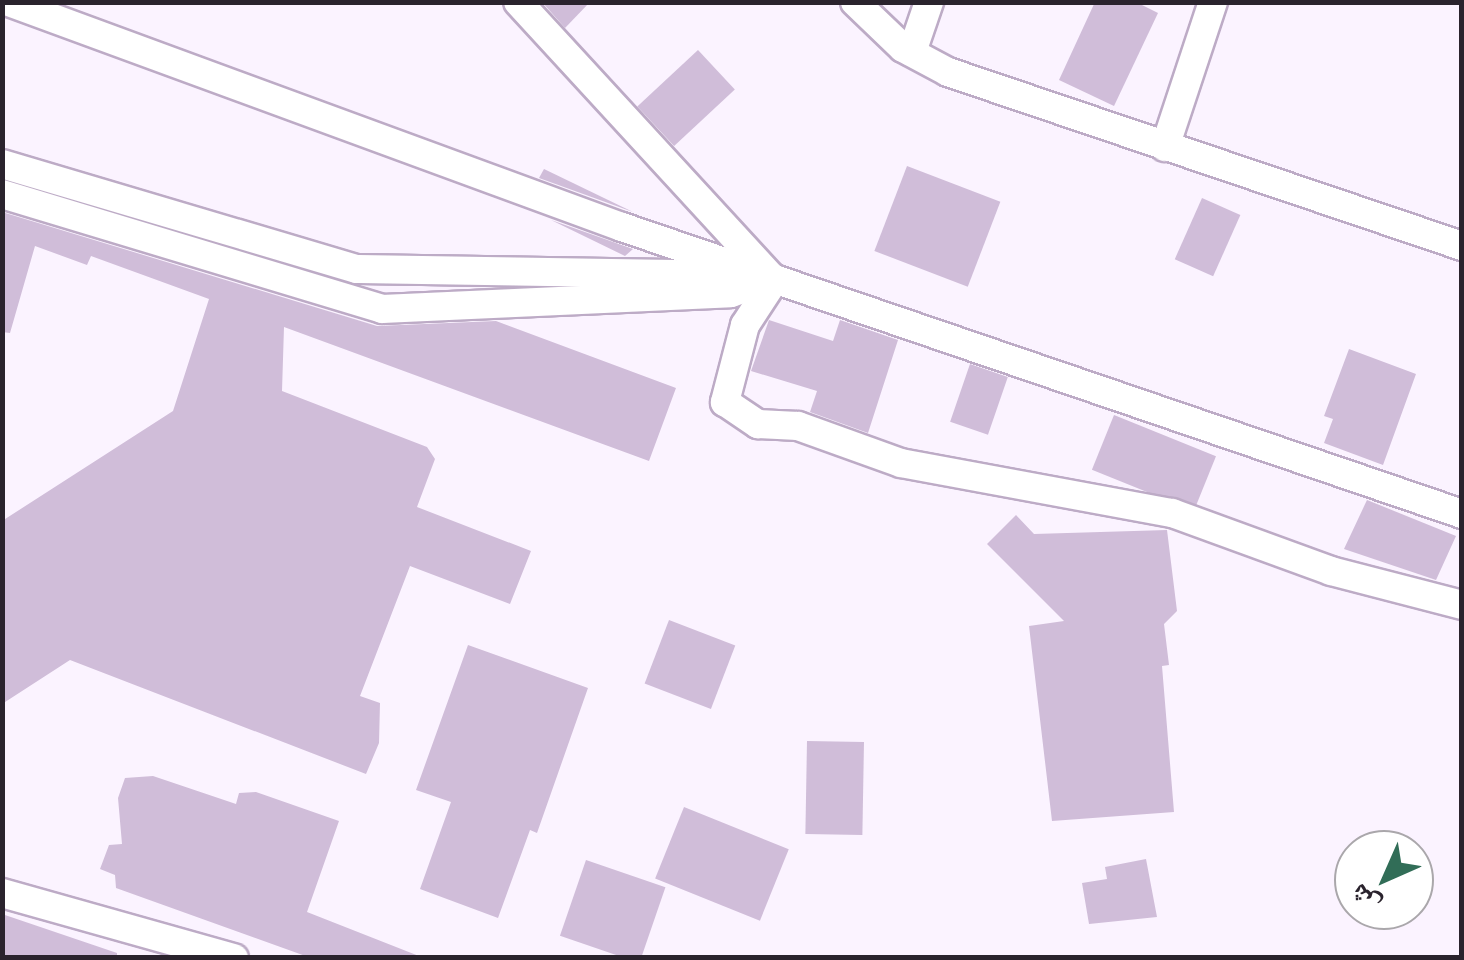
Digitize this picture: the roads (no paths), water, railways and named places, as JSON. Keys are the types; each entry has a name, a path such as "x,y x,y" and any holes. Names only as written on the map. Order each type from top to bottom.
{"street":[{"path":"518,2 771,278"},
{"path":"855,2 912,52 948,72 1462,246"},
{"path":"912,52 929,2"},
{"path":"1164,147 1213,2"},
{"path":"26,5 771,278 1462,514"},
{"path":"2,164 358,268 771,278"},
{"path":"2,194 382,309 712,294 749,290 771,278"},
{"path":"349,299 358,268"},
{"path":"771,278 744,325 725,402 758,424 798,426 901,462 1172,513 1331,571 1462,604"},
{"path":"2,894 234,958"}]}
